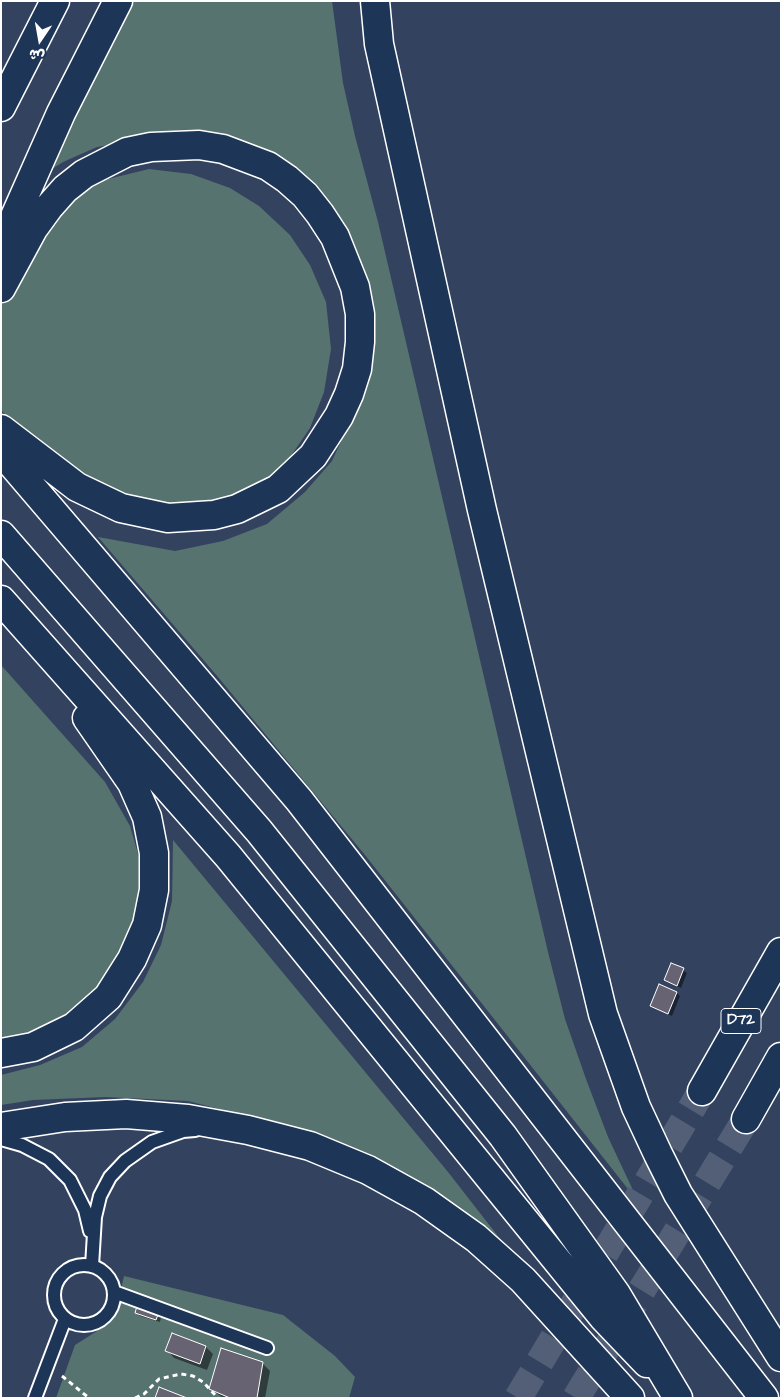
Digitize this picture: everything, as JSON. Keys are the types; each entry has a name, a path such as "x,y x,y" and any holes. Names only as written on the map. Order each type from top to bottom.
{"main road":[{"path":"1,107 55,1"},
{"path":"1,248 61,113 118,1"},
{"path":"375,1 379,44 482,510 604,1014 636,1107 678,1194 781,1357"},
{"path":"1,288 33,229 60,195 84,174 127,152 151,147 199,146 223,149 246,156 288,178 305,195 335,237 347,261 355,287 360,314 360,342 357,369 339,416 327,437 313,456 278,489 244,506 214,515 168,518 121,508 77,487 1,429"},
{"path":"1,451 299,800 764,1398"},
{"path":"1,535 259,831 503,1136 616,1294 672,1389"},
{"path":"1,600 228,856 622,1340 672,1389"},
{"path":"1,1053 33,1047 74,1027 108,997 132,959 147,925 154,890 154,853 147,817 132,783 33,636"},
{"name":"D72","path":"702,1091 781,952"},
{"path":"746,1119 781,1056"},
{"path":"1,1127 65,1117 126,1114 188,1118 248,1130 310,1146 368,1170 431,1206 476,1238 524,1280 630,1398"}],"lane":[{"path":"92,1266 92,1239 100,1196 110,1177 124,1161 152,1142 183,1131 215,1127 248,1130"},
{"path":"1,1139 22,1145 49,1159 70,1180 84,1210 92,1239"},
{"path":"78,1266 92,1266 103,1272 110,1281 114,1292 113,1304 107,1315 98,1322 87,1325 75,1324 64,1319 56,1308 54,1295 57,1282 65,1271 78,1266"},
{"path":"114,1292 267,1348"},
{"path":"35,1398 64,1319"}],"path":[{"path":"49,1360 69,1383 90,1398"},
{"path":"134,1398 144,1394 159,1380 181,1374 193,1376 218,1398"}],"green space":[{"path":"131,1 332,1 343,83 355,136 378,222 565,1019 608,1137 639,1203 365,855 218,677 98,537 175,551 223,541 267,524 305,492 332,461 350,422 362,377 335,240 269,171 138,140 97,147 63,162 36,179"},
{"path":"149,169 191,174 230,188 259,206 290,235 310,265 326,302 331,349 324,392 310,428 286,463 261,485 233,501 158,516 41,453 1,410 1,296 56,208 96,182"},
{"path":"1,665 105,782 130,826 141,864 138,915 122,957 100,992 61,1020 23,1038 1,1041"},
{"path":"173,840 448,1172 501,1240 428,1190 293,1128 188,1101 105,1097 33,1100 1,1105 1,1075 40,1065 82,1047 115,1019 143,982 161,945 172,901"},
{"path":"124,1276 283,1315 335,1356 355,1377 349,1398 56,1398 75,1345 105,1326 117,1308"}],"building":[{"path":"671,963 684,968 677,986 664,980"},
{"path":"659,984 677,992 668,1014 650,1006"},
{"path":"137,1306 159,1312 156,1320 135,1313"},
{"path":"172,1333 206,1346 200,1364 165,1351"},
{"path":"221,1348 263,1362 257,1398 230,1398 209,1389"},
{"path":"159,1387 187,1398 155,1398"}],"tunnel":[{"path":"518,1398 702,1091"},
{"path":"576,1398 746,1119"}]}
